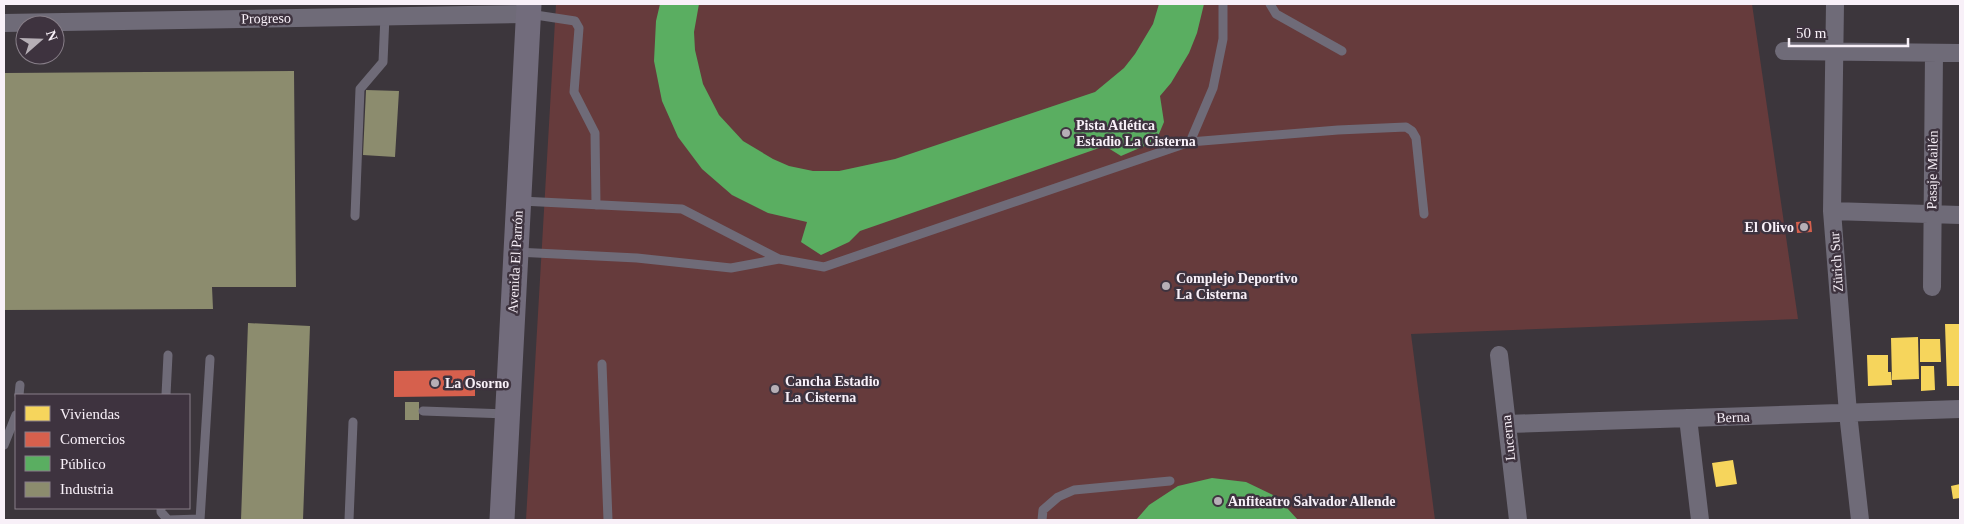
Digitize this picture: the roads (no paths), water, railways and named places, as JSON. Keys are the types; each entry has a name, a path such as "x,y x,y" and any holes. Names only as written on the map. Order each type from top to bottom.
{"main road":[{"name":"Avenida El Parrón","path":"502,520 529,9"}],"street":[{"name":"Zürich Sur","path":"1834,4 1832,211 1848,413 1860,520"},
{"name":"Progreso","path":"4,23 385,16 529,9"},
{"path":"1784,51 1960,53"},
{"name":"Pasaje Mailén","path":"1932,287 1934,52"},
{"path":"1832,211 1960,215"},
{"name":"Lucerna","path":"1499,355 1518,520"},
{"name":"Berna","path":"1507,424 1960,409"},
{"path":"1688,418 1700,520"}],"lane":[{"path":"1190,142 1213,88 1223,39 1223,4"},
{"path":"1270,4 1276,14 1342,51"},
{"path":"529,9 575,21 579,28 574,92 595,133 596,205"},
{"path":"354,216 360,89 383,62 385,16"},
{"path":"519,201 682,209 779,258 824,267 1190,142 1338,130 1406,127 1412,131 1416,138 1424,214"},
{"path":"516,252 637,258 731,268 779,258"},
{"path":"166,394 168,355"},
{"path":"161,509 161,512 168,520 200,520 210,359"},
{"path":"602,364 608,520"},
{"path":"18,394 20,385"},
{"path":"423,412 507,414"},
{"path":"4,445 15,418"},
{"path":"349,520 354,422"},
{"path":"1042,520 1043,510 1058,497 1074,490 1170,481"}],"place":[{"name":"Pista Atlética Estadio La Cisterna","path":"1066,133"},
{"name":"El Olivo","path":"1804,227"},
{"name":"Complejo Deportivo La Cisterna","path":"1166,286"},
{"name":"La Osorno","path":"435,383"},
{"name":"Cancha Estadio La Cisterna","path":"775,389"},
{"name":"Anfiteatro Salvador Allende","path":"1218,501"}]}
